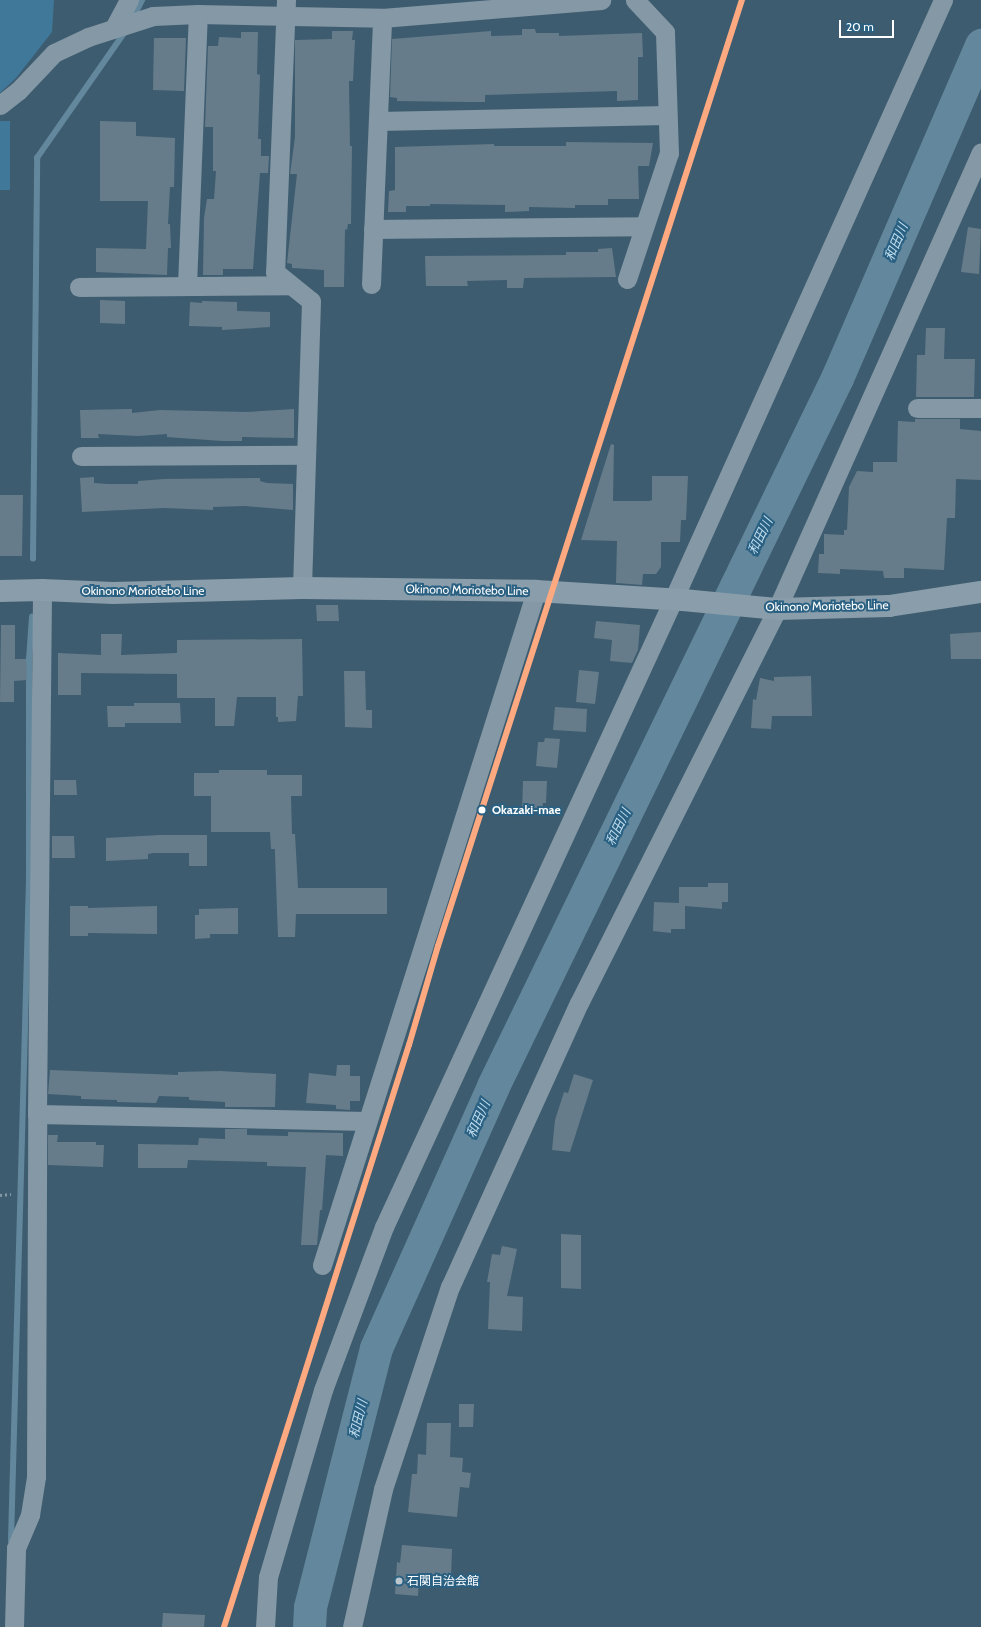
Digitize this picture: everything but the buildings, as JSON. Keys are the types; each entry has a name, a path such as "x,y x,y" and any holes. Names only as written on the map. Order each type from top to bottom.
{"main road":[{"name":"Okinono Moriotebo Line","path":"0,591 42,590 113,593 302,588 536,591 678,600 772,608 889,606 981,592"}],"street":[{"path":"114,28 129,0"},
{"path":"0,105 18,91 54,53 71,43 153,16 286,8 382,18 601,0"},
{"path":"627,279 668,153 665,32 635,0"},
{"path":"265,1627 268,1577 323,1390 384,1227 678,600 943,0"},
{"path":"286,8 275,272 311,301 302,588"},
{"path":"187,285 198,14"},
{"path":"371,284 382,18"},
{"path":"378,121 668,115"},
{"path":"352,1627 383,1489 450,1287 579,1003 772,608 981,152"},
{"path":"373,229 644,226"},
{"path":"79,287 290,285"},
{"path":"917,408 981,408"},
{"path":"81,456 306,455"},
{"path":"14,1627 16,1548 30,1515 36,1476 37,1114 42,590"},
{"path":"322,1265 366,1121 536,591"},
{"path":"37,1114 366,1121"}],"path":[{"path":"0,1194 11,1194"}],"shaded area":[{"path":"0,0 54,0 52,32 16,78 0,93"},
{"path":"0,121 10,121 10,190 0,190"}],"waterway":[{"path":"133,18 142,0"},
{"path":"33,559 37,158 127,29"},
{"name":"和田川","path":"309,1627 310,1607 376,1348 493,1086 837,378 981,45"},
{"path":"11,1541 29,879 29,660 32,617"}],"transit line":[{"path":"224,1627 409,1045 438,946 742,0"}],"place":[{"name":"Okazaki-mae","path":"482,810"},
{"name":"石関自治会館","path":"399,1581"}]}
